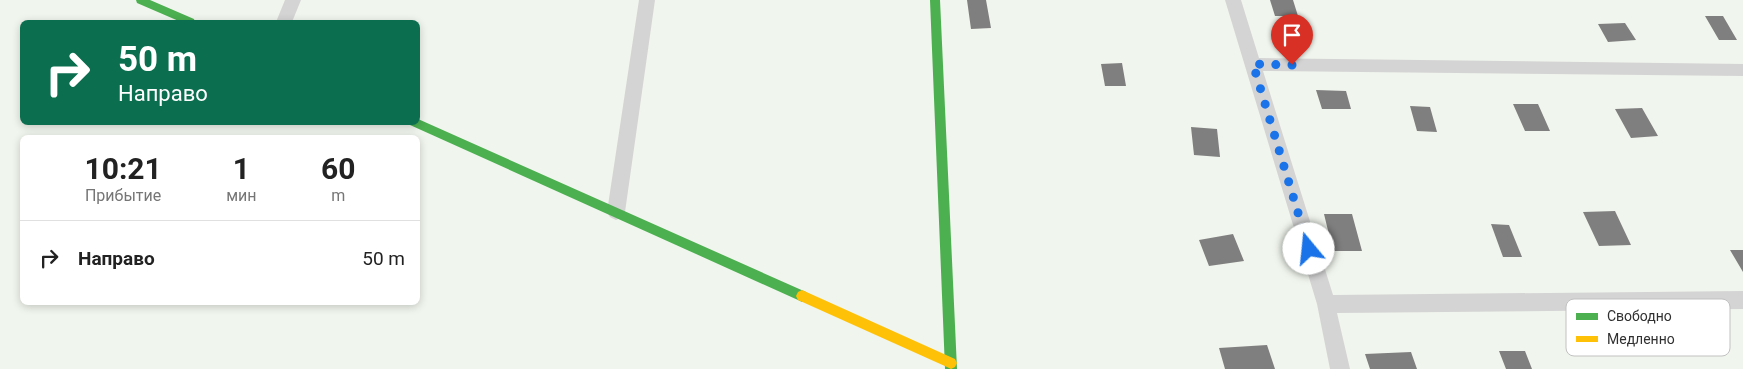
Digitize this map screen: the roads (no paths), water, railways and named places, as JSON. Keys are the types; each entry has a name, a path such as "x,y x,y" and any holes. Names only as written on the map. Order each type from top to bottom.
{"street":[{"path":"141,0 186,20"},
{"path":"420,125 616,212 951,366 935,0"}],"lane":[{"path":"285,20 293,0"},
{"path":"616,212 647,0"},
{"path":"1233,0 1326,304 1340,369"},
{"path":"1253,64 1743,70"},
{"path":"1730,300 1743,300"},
{"path":"1326,304 1566,302"}]}
